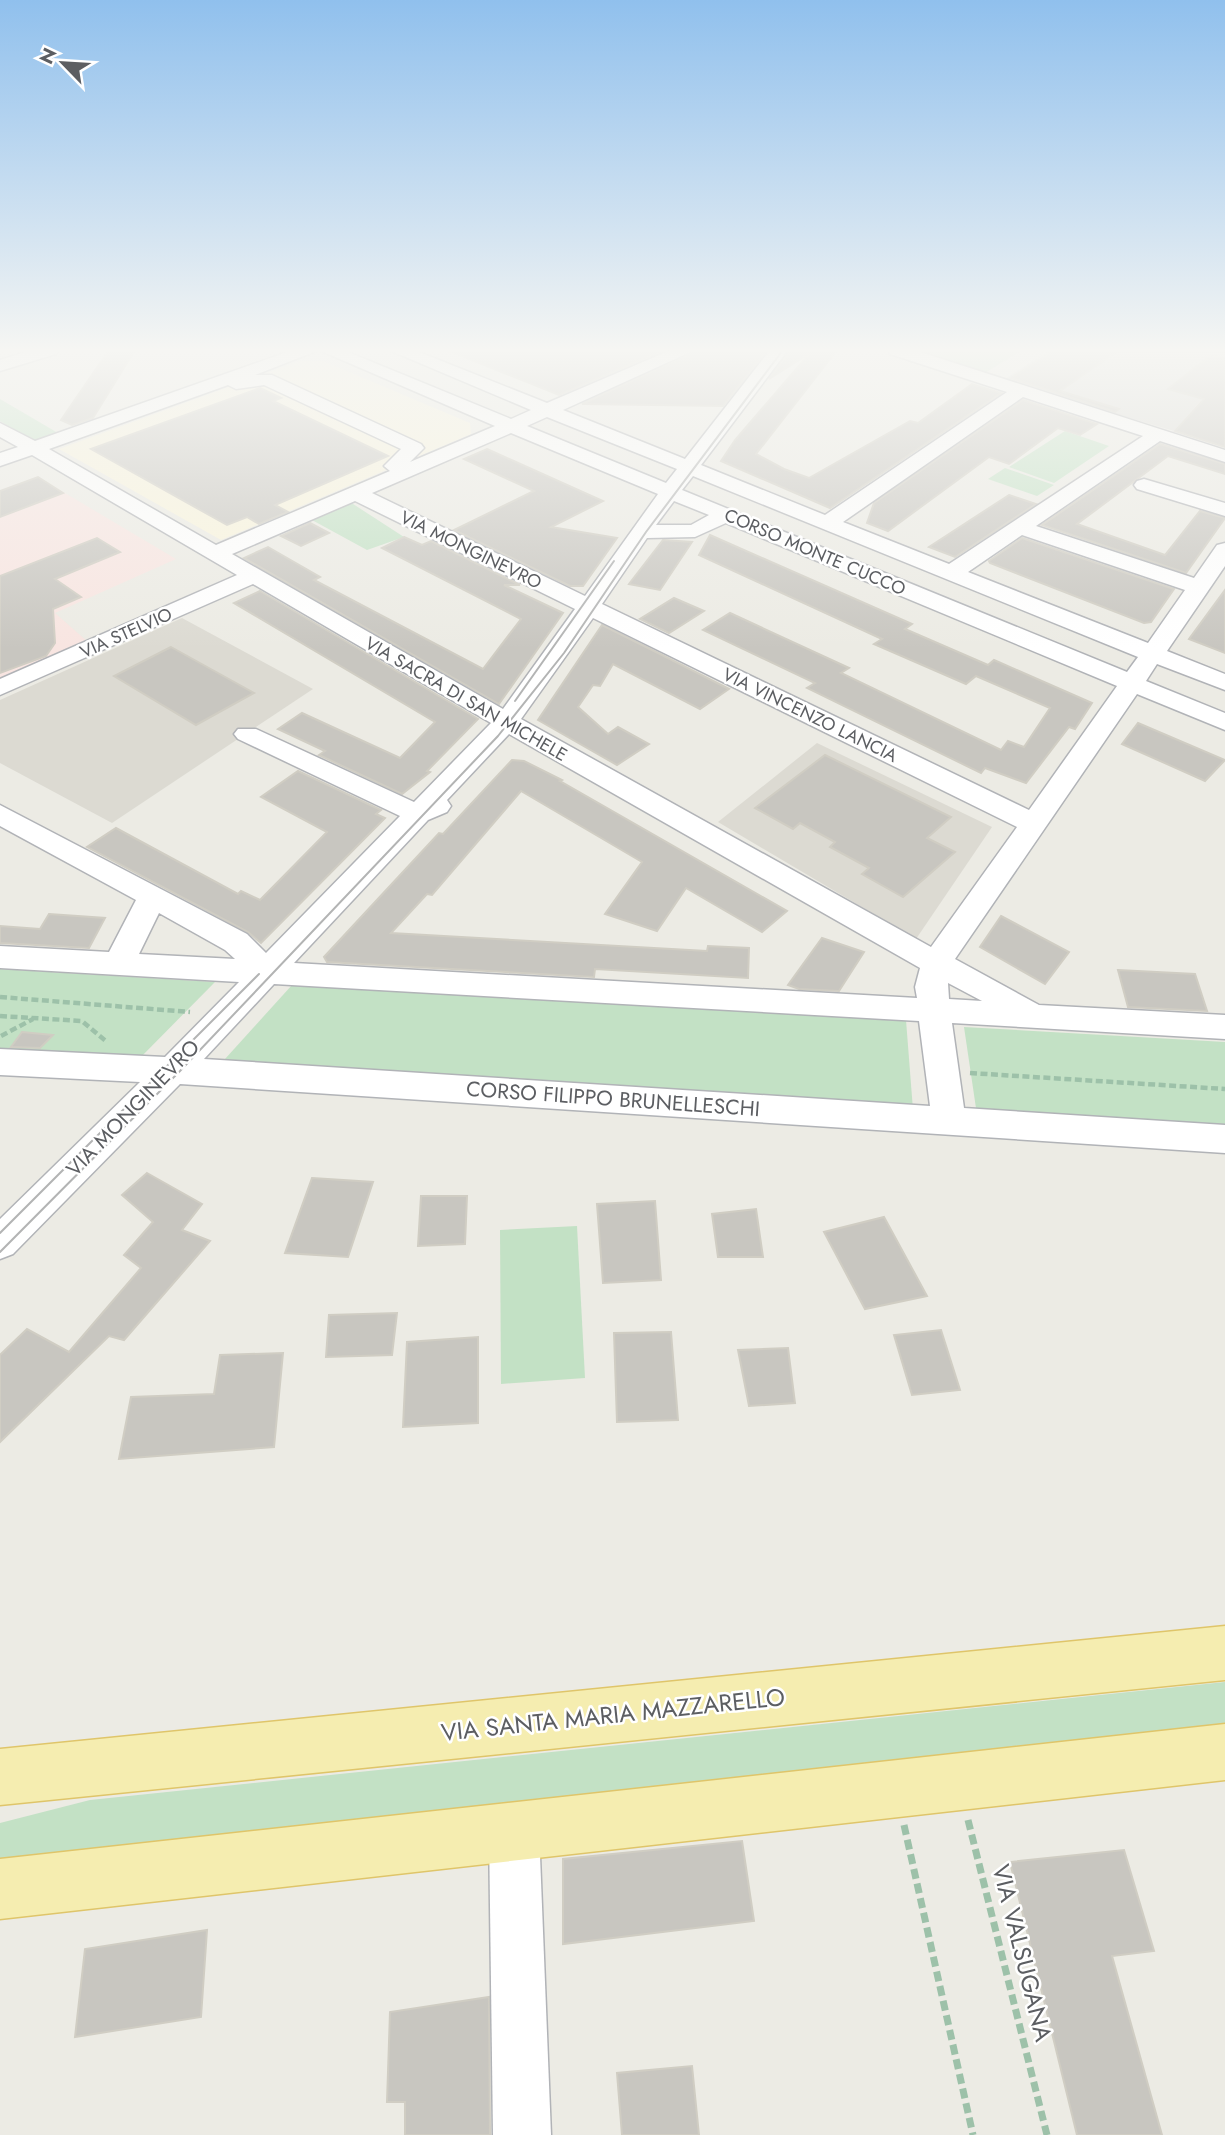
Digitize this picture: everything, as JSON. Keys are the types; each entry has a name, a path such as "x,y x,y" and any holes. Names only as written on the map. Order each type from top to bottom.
{"main road":[{"name":"VIA SANTA MARIA MAZZARELLO","path":"0,1777 1225,1653"},
{"path":"0,1889 1225,1752"}],"street":[{"path":"0,460 29,450"},
{"name":"VIA SACRA DI SAN MICHELE","path":"36,450 251,577 1032,1014"},
{"path":"398,468 413,450"},
{"path":"214,554 353,492 398,468 447,450"},
{"name":"CORSO MONTE CUCCO","path":"567,450 1225,722"},
{"name":"CORSO MONTE CUCCO","path":"646,450 1225,683"},
{"path":"513,725 524,698 640,532 702,450"},
{"path":"828,522 934,450"},
{"path":"951,573 1135,450"},
{"path":"1204,450 1225,456"},
{"path":"290,500 369,467 398,468"},
{"path":"1144,485 1225,510"},
{"name":"VIA MONGINEVRO","path":"353,492 589,607"},
{"path":"640,532 695,531 725,514"},
{"path":"1019,527 1198,587"},
{"path":"964,1123 933,1010 930,987 937,962 1225,550"},
{"name":"VIA STELVIO","path":"0,688 251,577"},
{"name":"VIA VINCENZO LANCIA","path":"589,607 1032,823"},
{"name":"VIA MONGINEVRO","path":"0,1243 172,1071 418,814 450,800 513,725"},
{"path":"247,734 418,814"},
{"path":"0,814 236,942 265,971"},
{"path":"119,963 152,897"},
{"path":"0,957 1225,1027"},
{"name":"CORSO FILIPPO BRUNELLESCHI","path":"0,1062 1225,1139"},
{"path":"514,1830 522,2135"}],"path":[{"path":"0,997 190,1012"},
{"path":"0,1016 36,1017 0,1036"},
{"path":"964,1123 969,1072 1225,1089"},
{"name":"VIA VALSUGANA","path":"958,1780 1048,2135"},
{"path":"896,1787 973,2135"}],"shaded area":[{"path":"60,450 434,450 221,540"},
{"path":"38,477 176,559 55,613 88,642 0,679 0,502 17,495 7,488"},
{"path":"182,618 313,689 112,823 0,763 0,700"},
{"path":"817,743 992,827 916,939 718,822"}],"green space":[{"path":"1036,450 1104,450 1054,483 1009,467"},
{"path":"1005,468 1054,485 1037,496 988,479"},
{"path":"350,502 404,537 367,550 312,520"},
{"path":"0,969 215,982 135,1063 0,1053"},
{"path":"292,985 906,1020 913,1110 232,1066 225,1059"},
{"path":"964,1027 1225,1042 1225,1130 977,1115"},
{"path":"577,1226 585,1378 501,1384 500,1230"},
{"path":"1225,1682 1225,1729 0,1863 0,1823 90,1800"}],"building":[{"path":"92,450 375,450 388,456 275,505 288,512 259,524 247,517 227,525"},
{"path":"488,450 603,501 551,527 617,538 583,586 570,586 454,530 534,491 464,459"},
{"path":"729,450 759,450 756,454 784,469 809,478 859,450 917,450 830,508 721,461"},
{"path":"951,450 1029,450 1009,464 989,457 888,531 867,523 874,503"},
{"path":"1152,450 1178,450 1225,464 1225,474 1168,456 1077,524 1165,555 1200,511 1225,518 1186,573 1042,525"},
{"path":"38,477 63,493 0,517 0,491"},
{"path":"1009,495 1036,504 955,557 929,547"},
{"path":"310,523 329,533 301,546 281,536"},
{"path":"710,535 912,624 905,629 988,665 994,660 1092,703 1075,729 1069,727 1026,783 985,768 981,773 807,688 815,683 703,630 730,613 849,668 841,673 1001,750 1008,741 1024,747 1050,708 976,676 966,684 874,644 882,639 699,555"},
{"path":"404,537 422,545 431,541 520,585 504,585 563,613 499,704 244,558 268,547 320,577 314,580 483,669 521,619 382,548"},
{"path":"97,538 120,552 55,579 81,597 53,609 55,643 46,656 0,673 0,576"},
{"path":"1022,538 1174,589 1151,622 1144,623 990,563 989,561"},
{"path":"663,540 692,542 660,590 629,584"},
{"path":"1225,590 1225,653 1189,639"},
{"path":"260,591 478,719 427,771 430,772 402,794 319,755 325,751 278,729 302,713 400,758 435,722 234,603"},
{"path":"674,598 704,611 669,633 640,619"},
{"path":"602,625 729,689 700,709 613,664 600,686 593,685 578,707 608,734 618,727 649,744 617,765 538,720"},
{"path":"171,647 254,693 196,725 114,676"},
{"path":"1138,723 1225,760 1205,781 1122,744"},
{"path":"825,755 951,817 927,838 955,852 903,897 862,874 869,868 830,847 835,842 800,823 793,829 755,808"},
{"path":"512,760 524,761 562,780 560,781 787,911 762,932 686,888 657,931 605,914 642,862 521,791 432,895 427,894 391,933 707,951 708,946 749,948 748,978 595,969 594,977 327,962 324,957 439,833 443,834"},
{"path":"298,771 381,810 376,814 385,818 261,943 248,932 87,847 116,828 238,894 241,891 260,900 327,832 261,797"},
{"path":"49,914 105,918 89,948 0,943 0,926 40,929"},
{"path":"1001,916 1069,952 1045,984 980,947"},
{"path":"822,938 864,952 839,991 799,989 788,985"},
{"path":"1118,970 1195,974 1207,1011 1128,1007"},
{"path":"22,1032 53,1035 40,1048 11,1047"},
{"path":"147,1173 202,1204 182,1230 210,1241 124,1340 109,1336 0,1442 0,1355 27,1329 69,1352 141,1268 124,1255 153,1222 122,1195"},
{"path":"312,1178 373,1182 348,1257 285,1253"},
{"path":"421,1196 467,1196 465,1244 418,1246"},
{"path":"655,1201 661,1280 603,1283 597,1204"},
{"path":"756,1209 763,1257 718,1257 712,1214"},
{"path":"884,1217 927,1296 865,1309 824,1232"},
{"path":"397,1313 392,1355 326,1357 329,1315"},
{"path":"941,1330 960,1390 912,1395 894,1335"},
{"path":"671,1332 678,1420 617,1422 614,1333"},
{"path":"478,1337 478,1423 403,1427 407,1342"},
{"path":"788,1348 795,1403 749,1406 738,1350"},
{"path":"283,1353 274,1447 119,1459 131,1397 214,1394 220,1355"},
{"path":"742,1841 754,1921 563,1944 563,1859"},
{"path":"1124,1850 1154,1951 1112,1956 1162,2135 1077,2135 1010,1862"},
{"path":"207,1930 201,2017 75,2037 85,1949"},
{"path":"489,1997 490,2135 405,2135 405,2102 387,2102 390,2012"},
{"path":"692,2066 699,2135 622,2135 617,2073"}],"tram line":[{"path":"0,1252 180,1071 498,736 564,653 646,532 708,450"},
{"path":"515,701 614,561"},
{"path":"0,1233 259,974"}]}
